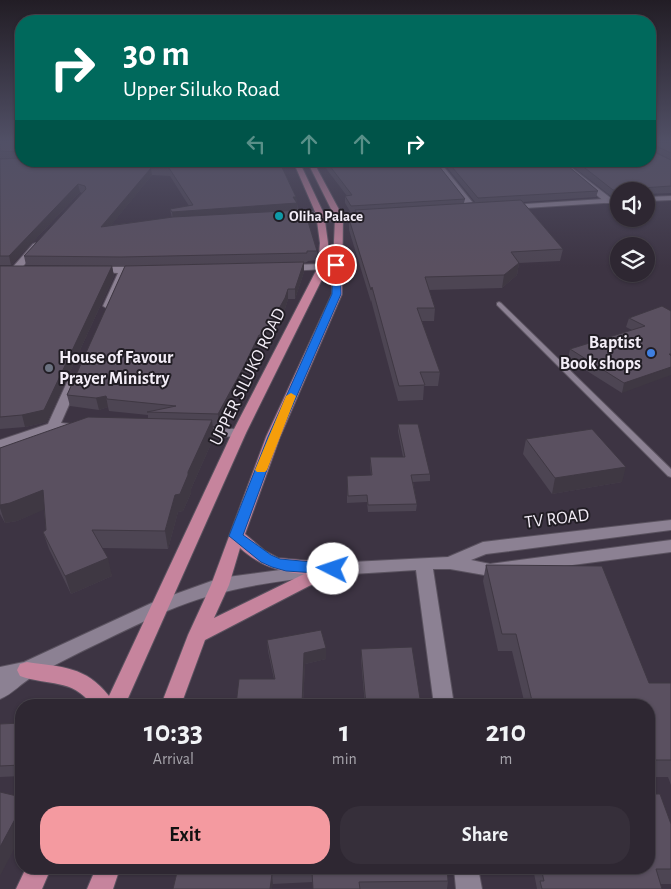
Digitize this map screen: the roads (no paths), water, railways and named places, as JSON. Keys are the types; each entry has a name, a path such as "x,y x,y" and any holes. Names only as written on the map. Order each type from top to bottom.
{"main road":[{"name":"UPPER SILUKO ROAD","path":"118,699 162,606 239,433 323,268 324,243 321,216 306,183"},
{"path":"173,699 197,635 220,585 236,536 274,437 336,294 339,218 321,183"},
{"path":"236,536 266,559 277,563 286,566 333,569"},
{"path":"197,635 303,581 333,569"},
{"path":"27,670 71,677 92,689 100,699"},
{"path":"29,889 36,874"},
{"path":"100,889 106,874"}],"street":[{"path":"452,183 474,210"},
{"path":"587,183 609,201"},
{"path":"655,199 671,198"},
{"path":"503,208 609,201"},
{"path":"465,210 484,209"},
{"path":"321,216 339,218 378,215"},
{"path":"16,270 42,240"},
{"path":"276,268 323,268"},
{"path":"84,270 152,270"},
{"path":"104,314 123,271"},
{"path":"53,427 80,366"},
{"path":"0,444 53,427 92,428"},
{"path":"180,431 239,433"},
{"name":"TV ROAD","path":"450,563 482,548 671,525"},
{"name":"TV ROAD","path":"27,670 162,606 220,585 333,569 424,563 450,563 490,570 671,546"},
{"path":"424,563 443,699"},
{"path":"0,675 27,670"},
{"path":"0,690 27,670"},
{"path":"467,874 469,889"}],"lane":[{"path":"291,215 321,216"},
{"path":"499,304 671,474"}],"place":[{"name":"Oliha Palace","path":"279,216"},
{"name":"Baptist Book shops","path":"651,353"},
{"name":"House of Favour Prayer Ministry","path":"49,368"}]}
